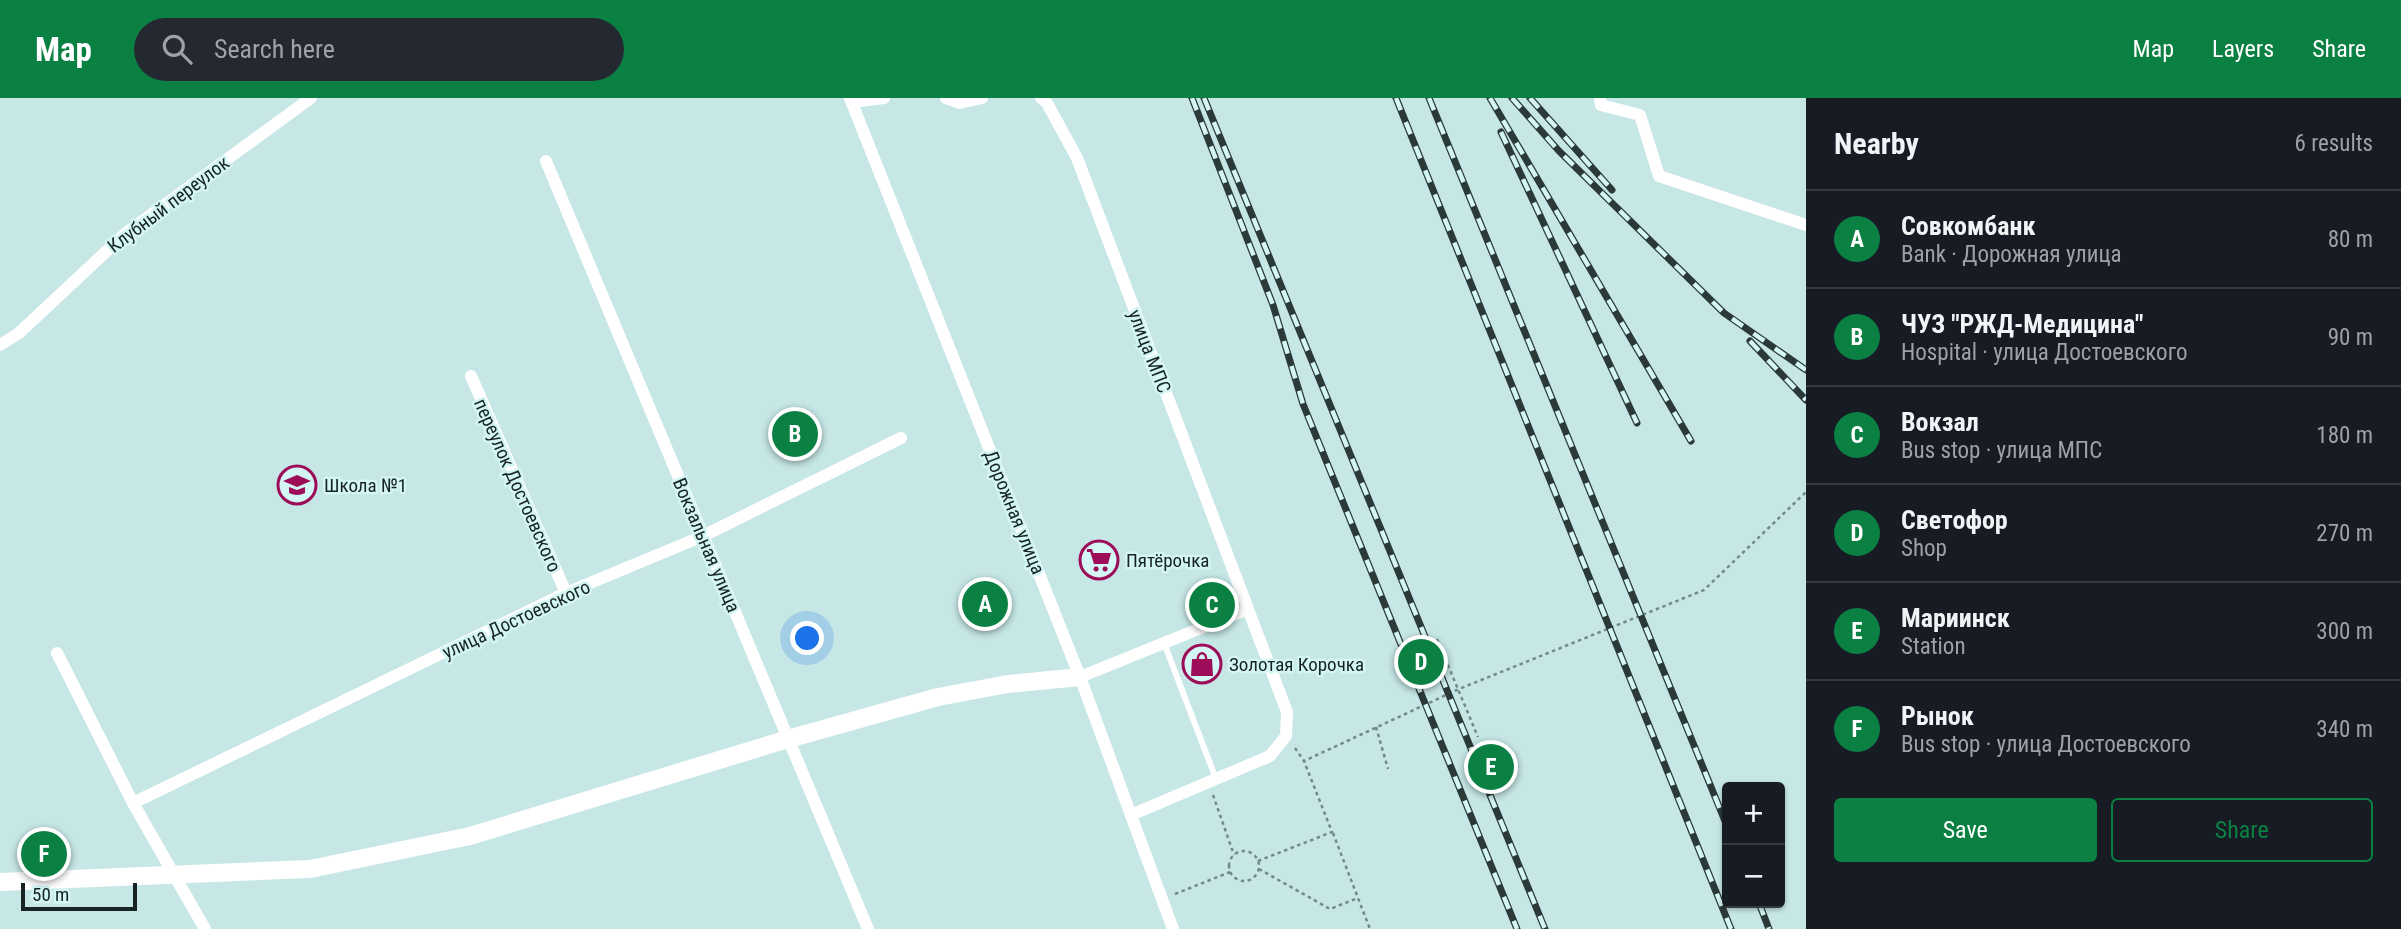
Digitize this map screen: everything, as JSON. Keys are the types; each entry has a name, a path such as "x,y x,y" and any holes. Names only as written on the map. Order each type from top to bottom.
{"main road":[{"path":"0,882 310,869 470,836 788,739 938,697 1008,684 1080,677"}],"street":[{"name":"Клубный переулок","path":"0,345 19,333 126,233 311,98"},
{"path":"851,100 884,98"},
{"path":"946,98 960,103 982,98"},
{"name":"улица МПС","path":"1041,98 1047,103 1077,158 1287,712 1286,736"},
{"path":"1600,98 1601,105 1640,115 1659,176 1806,225"},
{"name":"Дорожная улица","path":"851,100 1080,677 1173,929"},
{"name":"Вокзальная улица","path":"546,161 868,929"},
{"name":"переулок Достоевского","path":"471,376 566,593"},
{"name":"улица Достоевского","path":"133,803 566,593 703,536 901,439"},
{"path":"1080,677 1248,609"},
{"path":"57,653 133,803 205,929"},
{"path":"1131,815 1270,756 1286,736"}],"lane":[{"path":"1164,643 1212,780"}],"path":[{"path":"1304,761 1459,689 1704,590 1806,492"},
{"path":"1437,639 1478,737"},
{"path":"1376,727 1388,769"},
{"path":"1286,736 1304,761 1370,929"},
{"path":"1212,780 1234,855"},
{"path":"1258,861 1332,832"},
{"path":"1247,852 1254,855 1258,861 1259,869 1254,877 1244,881 1233,877 1230,872 1229,863 1234,855 1247,852"},
{"path":"1259,869 1330,909 1358,898"},
{"path":"1162,899 1230,872"}],"railway":[{"path":"1192,98 1273,305 1303,404 1517,929"},
{"path":"1204,98 1545,929"},
{"path":"1396,98 1731,929"},
{"path":"1429,98 1722,814"},
{"path":"1490,98 1691,441"},
{"path":"1512,98 1559,151 1724,313 1806,370"},
{"path":"1530,98 1612,190"},
{"path":"1501,132 1637,423"},
{"path":"1750,341 1806,400"},
{"path":"1761,908 1769,929"}],"place":[{"name":"ЧУЗ \"РЖД-Медицина\"","path":"795,434"},
{"name":"Школа №1","path":"297,485"},
{"name":"Пятёрочка","path":"1099,560"},
{"name":"Совкомбанк","path":"985,604"},
{"name":"Вокзал","path":"1212,605"},
{"name":"Светофор","path":"1421,662"},
{"name":"Золотая Корочка","path":"1202,664"},
{"name":"Мариинск","path":"1491,767"},
{"name":"Рынок","path":"44,854"}]}
